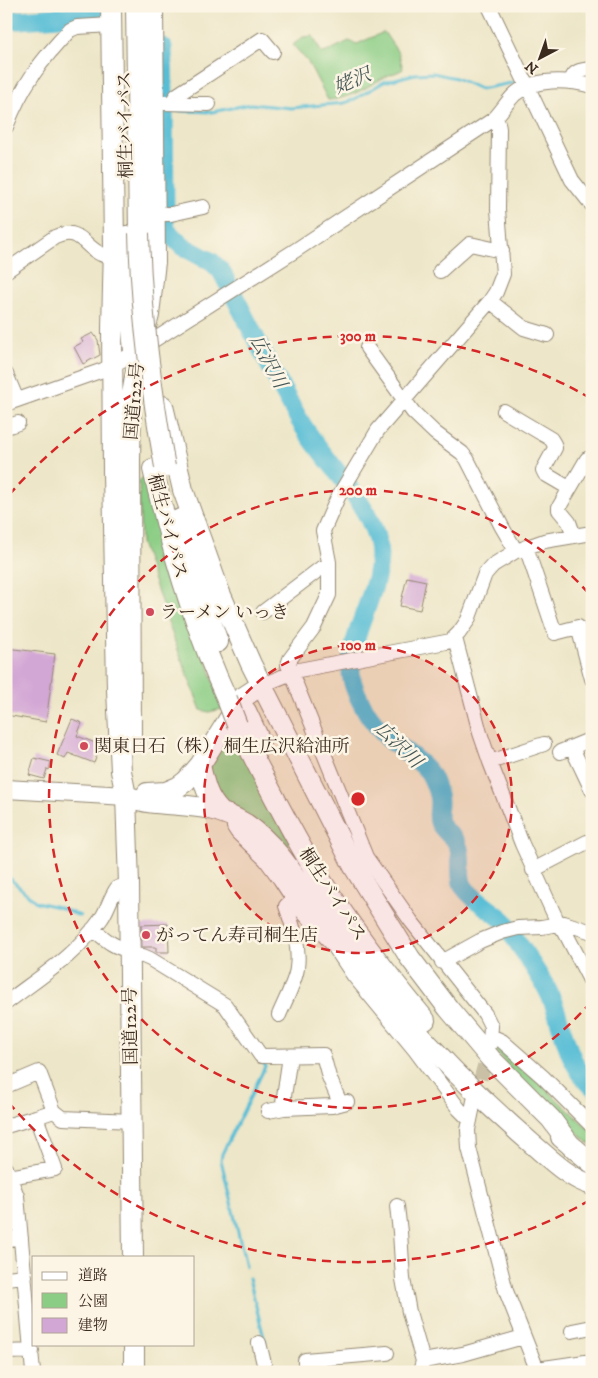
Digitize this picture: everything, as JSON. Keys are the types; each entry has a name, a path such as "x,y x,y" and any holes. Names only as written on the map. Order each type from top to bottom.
{"highway":[{"name":"桐生バイパス","path":"123,6 133,233"},
{"name":"桐生バイパス","path":"136,6 133,233 128,288 133,344 140,397 159,468 168,531 189,603 216,674 231,693 276,800 314,869 358,935 435,1031 498,1098 592,1181"},
{"name":"国道122号","path":"126,796 131,777 131,401 140,348 147,324 154,278 155,214 168,103 153,6"},
{"name":"国道122号","path":"111,16 116,690 120,771 126,796 129,884 128,952 133,1256"},
{"path":"113,453 117,443 118,405 123,373 140,348 151,359 184,490 206,557 235,628 354,867 410,958 468,1034 551,1119 571,1146"},
{"path":"126,796 172,790 186,781 200,765 242,698 262,685"},
{"name":"桐生バイパス","path":"241,718 327,864 369,927 419,992 468,1048 508,1088 592,1163"},
{"path":"200,765 206,789 212,802 227,814 258,833 271,846 351,961 481,1098 556,1165 583,1182 592,1185"},
{"path":"126,796 147,802 184,804 227,814"},
{"path":"134,1346 134,1372"}],"main road":[{"path":"6,789 126,796"}],"street":[{"path":"489,6 572,180 592,205"},
{"path":"6,127 14,107 37,67 70,30 111,16"},
{"path":"168,103 262,39 272,52"},
{"path":"571,81 576,72 592,69"},
{"path":"6,374 12,402 113,366 494,119 514,95 528,86 558,81 571,81 592,86"},
{"path":"168,103 188,105 209,104"},
{"path":"494,119 498,123 499,129 498,209 503,274 496,292 490,301 450,345 422,381 403,399 370,441 343,489 323,531 329,566 329,595 314,627 288,662 366,857 442,962 485,1014 492,1026 490,1040 502,1041 543,1077 592,1126"},
{"path":"155,214 171,214 203,207"},
{"path":"6,271 62,234 75,235 101,254 114,257"},
{"path":"440,271 470,244 502,251"},
{"path":"490,301 524,328 547,335"},
{"path":"367,348 403,399 424,423 467,459 502,527 521,549 555,632 578,627 592,679"},
{"path":"504,411 551,440 555,448 543,470 545,474 569,488"},
{"path":"574,536 569,522 559,510 569,488 587,459 592,462"},
{"path":"262,685 291,672 345,660 446,642 455,638 468,620 488,569 492,565 521,549 544,541 592,533"},
{"path":"263,612 321,568 329,566"},
{"path":"455,638 480,733 490,762 533,870 558,923 565,932 592,984"},
{"path":"592,739 566,750 592,790"},
{"path":"490,762 544,744"},
{"path":"227,814 238,833 266,860 305,915 351,961 459,1109 470,1120"},
{"path":"533,870 587,842"},
{"path":"6,1003 55,968 77,949 106,912 117,888 129,884"},
{"path":"279,1015 297,970 297,948 293,926 286,906 293,899"},
{"path":"442,962 480,941 518,928 542,927 564,923 592,932"},
{"path":"93,930 111,943 128,952 150,959 222,1002 260,1056 323,1055 329,1077 344,1102 332,1106 284,1108 268,1111"},
{"path":"284,1108 283,1103 290,1056"},
{"path":"6,1086 38,1072 54,1111 63,1118 132,1121"},
{"path":"474,1101 467,1136 469,1148 506,1291 537,1370 592,1361"},
{"path":"6,1126 54,1111"},
{"path":"34,1372 17,1196 8,1172 55,1169 36,1117"},
{"path":"396,1206 403,1279 422,1366 523,1336"},
{"path":"6,1239 21,1238"},
{"path":"6,1278 25,1276"},
{"path":"572,1331 592,1327"},
{"path":"260,1343 266,1372"},
{"path":"6,1352 32,1351"},
{"path":"305,1372 305,1360 387,1354"}],"green space":[{"path":"384,32 399,54 403,69 360,91 337,99 328,100 308,62 293,45 303,37 313,36 321,52 324,53 349,41 357,44"},
{"path":"148,472 222,709 209,712 201,710 176,645 141,543 139,481"},
{"path":"231,729 291,844 279,850 224,807 208,769"},
{"path":"558,1009 592,1085 592,1101"},
{"path":"500,1046 592,1132 592,1146 515,1075 492,1047"}],"building":[{"path":"93,333 98,340 100,355 83,364 74,347 83,342 81,339"},
{"path":"407,577 426,581 420,610 400,606"},
{"path":"6,648 55,654 46,722 6,715"},
{"path":"72,719 82,723 77,736 101,745 94,763 68,753 65,759 57,755"},
{"path":"34,758 51,762 44,779 29,775"},
{"path":"168,924 169,952 156,952 156,947 142,947 141,925"}],"waterway":[{"name":"広沢川","path":"6,21 100,14"},
{"name":"広沢川","path":"163,47 164,99"},
{"name":"姥沢","path":"164,110 212,112 251,104 291,108 344,103 353,100 384,82 415,74 433,73 456,78 480,89 517,82"},
{"name":"姥沢","path":"556,75 565,74"},
{"name":"広沢川","path":"164,107 165,208"},
{"name":"広沢川","path":"165,221 165,229 182,246 212,262 221,271 271,369 303,426 355,496 372,525 377,540 379,556 373,588 352,656 351,675 355,689 366,711 378,727 387,737 418,761 430,774 438,795 439,822 442,828 456,842 460,852 462,883 469,893 504,921 531,963 553,1001 575,1064 592,1086"},
{"path":"6,875 36,902 58,907 80,916"},
{"path":"246,1266 221,1160 222,1154 263,1071 265,1066 263,1062"},
{"path":"249,1278 265,1342"}],"tunnel":[{"path":"475,1099 489,1048"}],"place":[{"name":"ラーメン いっき","path":"150,612"},
{"name":"関東日石（株） 桐生広沢給油所","path":"84,746"},
{"name":"がってん寿司桐生店","path":"146,935"}]}
